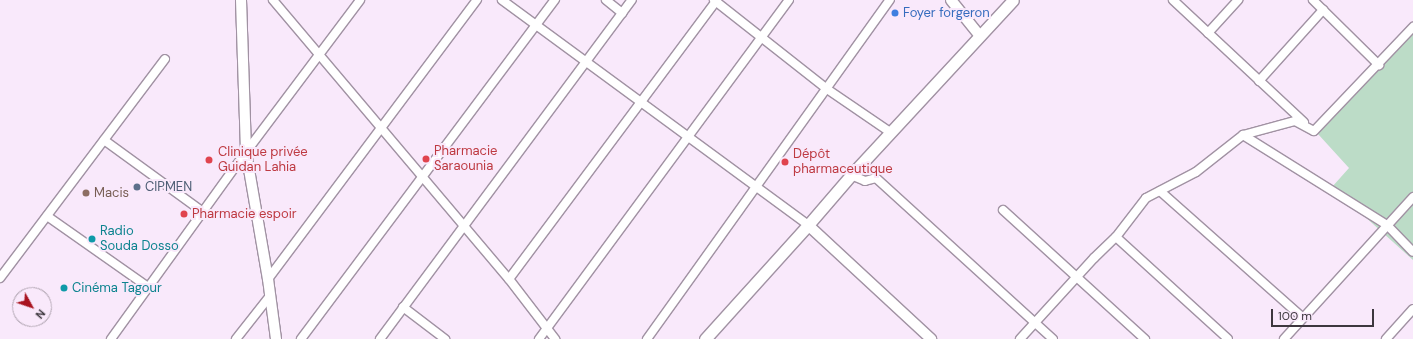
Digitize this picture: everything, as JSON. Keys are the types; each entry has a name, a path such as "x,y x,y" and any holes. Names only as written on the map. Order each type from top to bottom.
{"main road":[{"path":"705,339 808,225 850,175 1013,0"}],"street":[{"path":"241,0 246,152 268,279 276,339"},
{"path":"273,0 464,226 555,339"},
{"path":"112,339 246,152 360,0"},
{"path":"268,279 477,0"},
{"path":"502,0 808,225 932,339"},
{"path":"301,339 555,0"},
{"path":"606,0 622,12"},
{"path":"380,339 632,0"},
{"path":"508,279 715,0 827,89 890,132"},
{"path":"539,339 789,0"},
{"path":"647,339 890,0"},
{"path":"951,0 980,36"},
{"path":"1173,0 1314,131"},
{"path":"1208,33 1238,0"},
{"path":"1313,0 1379,65"},
{"path":"1259,81 1323,10"},
{"path":"1314,131 1379,65 1413,27"},
{"path":"0,278 165,59"},
{"path":"1020,339 1116,237 1146,198 1196,172 1243,135 1295,121 1314,131"},
{"path":"1243,135 1387,225 1413,252"},
{"path":"104,140 203,212"},
{"path":"850,175 865,181 876,178 1053,339"},
{"path":"1160,191 1303,318"},
{"path":"1284,339 1413,197"},
{"path":"1003,210 1145,339"},
{"path":"47,216 148,288"},
{"path":"1116,237 1228,339"},
{"path":"236,339 270,296"},
{"path":"404,307 445,339"},
{"path":"1386,339 1413,309"}],"green space":[{"path":"1413,34 1413,260 1332,187 1349,168 1318,134"}],"place":[{"name":"Foyer forgeron","path":"895,13"},
{"name":"Pharmacie Saraounia","path":"426,159"},
{"name":"Clinique privée Guidan Lahia","path":"209,160"},
{"name":"Dépôt pharmaceutique","path":"785,162"},
{"name":"CIPMEN","path":"137,187"},
{"name":"Macis","path":"86,193"},
{"name":"Pharmacie espoir","path":"184,214"},
{"name":"Radio Souda Dosso","path":"92,239"},
{"name":"Cinéma Tagour","path":"64,288"}]}
